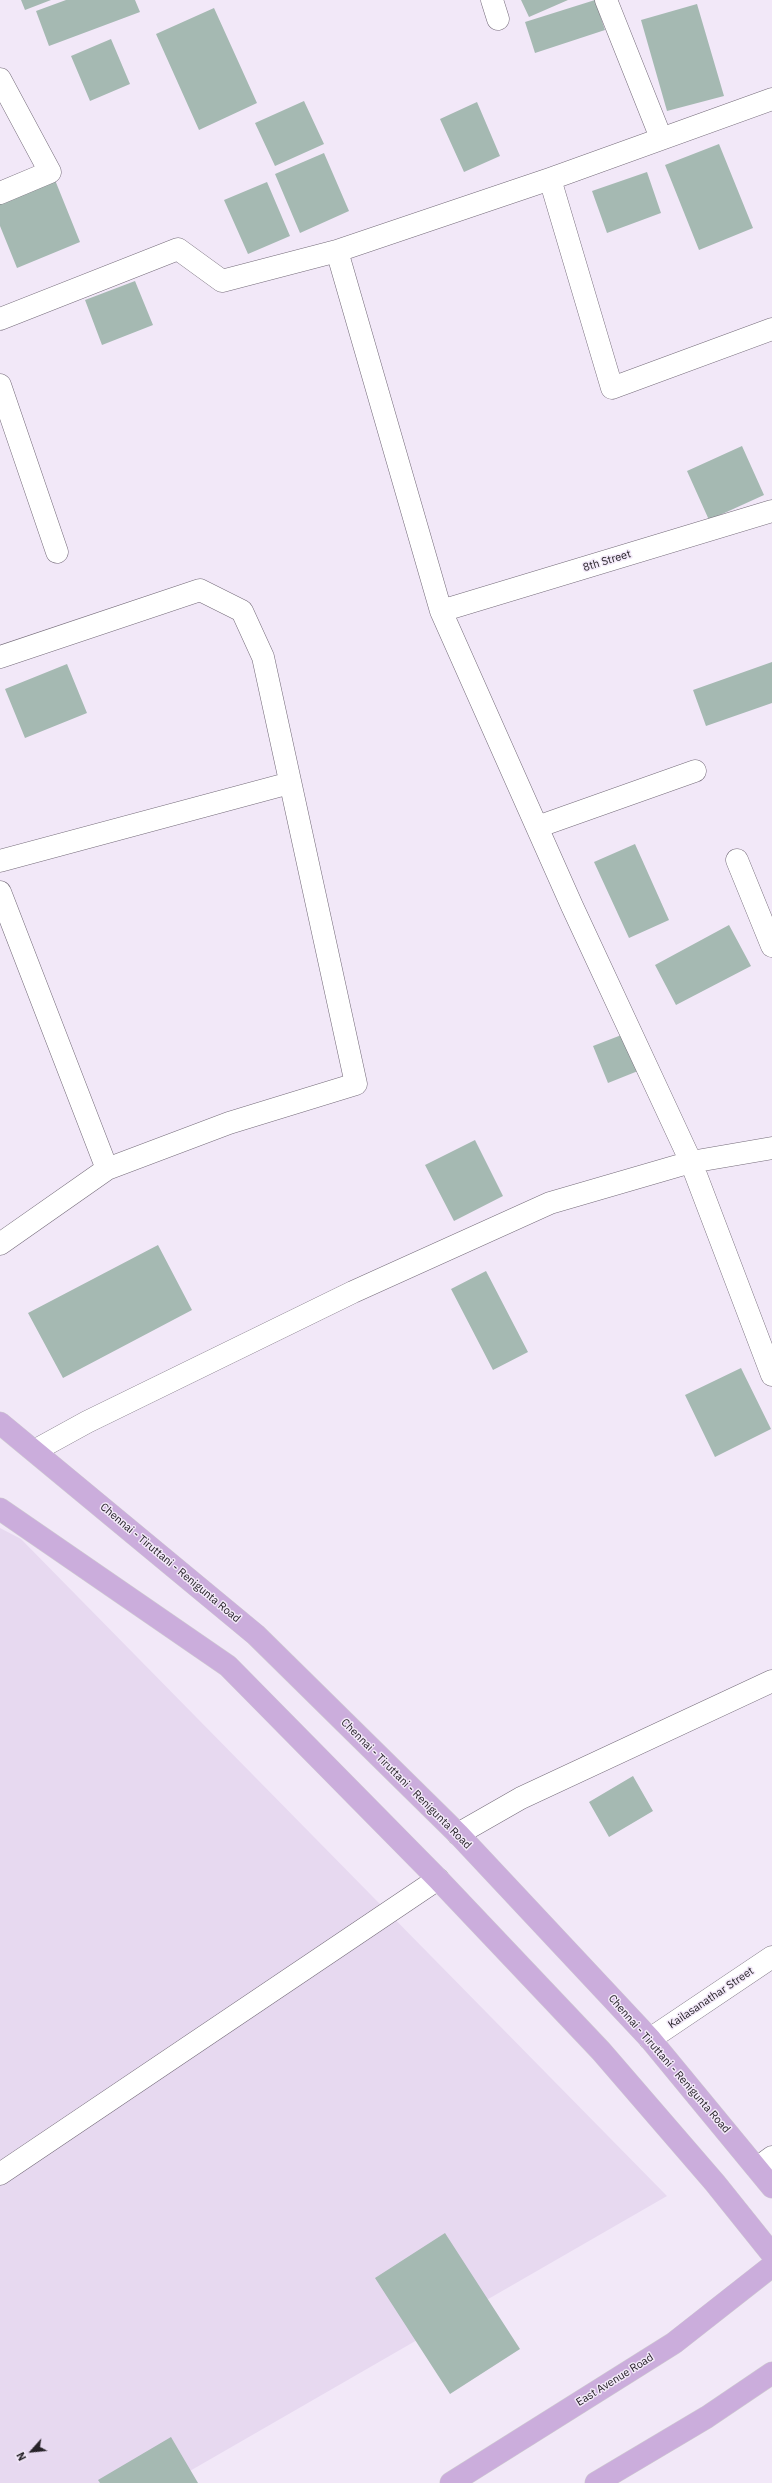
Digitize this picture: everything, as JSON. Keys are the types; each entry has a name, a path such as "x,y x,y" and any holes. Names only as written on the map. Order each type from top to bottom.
{"main road":[{"name":"Chennai - Tiruttani - Renigunta Road","path":"0,1423 36,1450 256,1635 458,1834 764,2162 772,2187"},
{"path":"0,1509 228,1666 438,1879 601,2051 715,2183 772,2254"},
{"name":"East Avenue Road","path":"450,2483 674,2343 772,2266"},
{"path":"596,2483 708,2417 772,2373"}],"street":[{"path":"606,0 661,138"},
{"path":"0,78 50,172 0,193"},
{"path":"0,319 178,249 222,281 337,251 550,179 772,99"},
{"path":"550,179 612,388 772,329"},
{"path":"337,251 441,611 691,1162 772,1375"},
{"path":"0,385 57,552"},
{"name":"8th Street","path":"441,611 772,512"},
{"path":"0,657 200,590 242,611 263,657 356,1084 229,1123 107,1169 0,1244"},
{"path":"538,827 695,771"},
{"path":"0,861 290,783"},
{"path":"738,860 772,946"},
{"path":"0,892 107,1169"},
{"path":"36,1450 87,1422 353,1292 550,1203 691,1162 772,1148"},
{"path":"458,1834 521,1798 772,1681"},
{"path":"0,2174 438,1879"},
{"name":"Kailasanathar Street","path":"650,2039 772,1956"}],"shaded area":[{"path":"0,1528 21,1539 667,2196 169,2483 0,2483"}],"building":[{"path":"21,0 51,0 25,10"},
{"path":"66,0 135,0 140,12 49,46 36,11"},
{"path":"521,0 568,0 529,17"},
{"path":"595,0 605,30 535,53 525,22"},
{"path":"697,4 724,96 667,111 641,20"},
{"path":"214,8 257,103 199,130 156,34"},
{"path":"111,39 130,84 90,101 71,56"},
{"path":"304,101 324,144 275,166 255,123"},
{"path":"477,102 500,156 464,172 440,119"},
{"path":"719,144 753,228 699,250 665,165"},
{"path":"324,153 349,211 300,233 275,174"},
{"path":"647,172 661,213 607,233 592,191"},
{"path":"55,180 80,242 17,268 0,226 0,203"},
{"path":"267,182 290,236 248,254 224,200"},
{"path":"135,281 153,325 102,345 85,300"},
{"path":"742,446 764,495 709,520 687,471"},
{"path":"772,662 772,703 706,726 693,690"},
{"path":"67,664 87,713 25,738 5,689"},
{"path":"635,844 669,920 629,938 594,862"},
{"path":"729,925 751,966 676,1005 655,965"},
{"path":"624,1034 638,1071 608,1083 593,1046"},
{"path":"475,1140 503,1196 454,1221 425,1165"},
{"path":"158,1245 192,1310 63,1378 28,1313"},
{"path":"486,1271 528,1352 493,1370 451,1289"},
{"path":"741,1368 771,1429 715,1457 685,1395"},
{"path":"633,1776 653,1811 609,1837 589,1802"},
{"path":"445,2233 520,2349 450,2394 375,2278"},
{"path":"171,2437 198,2483 100,2483 98,2480"}]}
